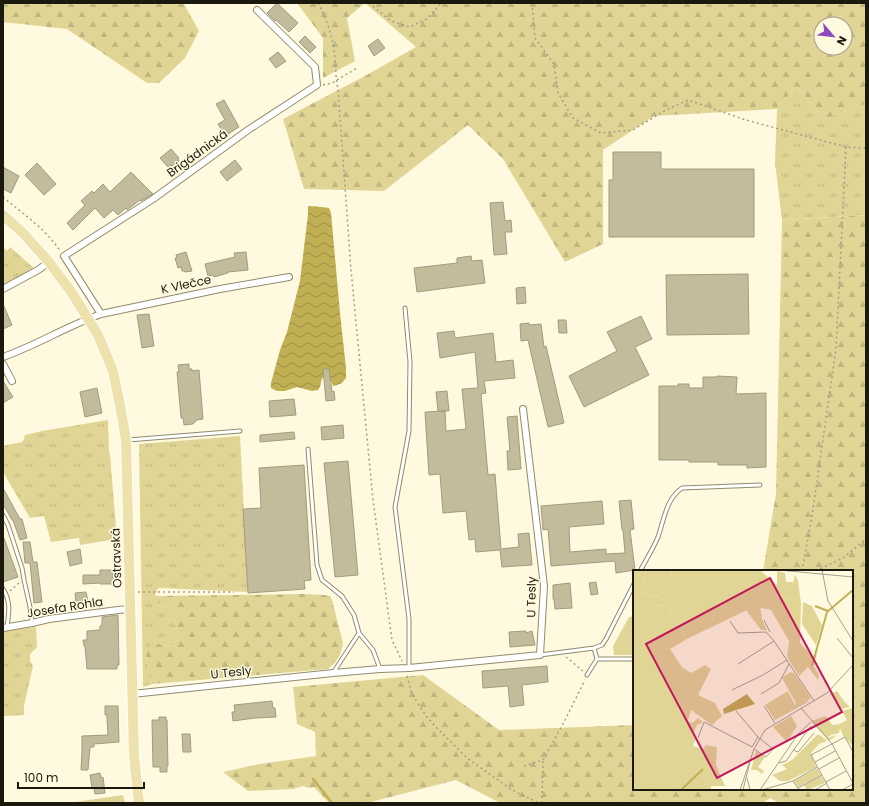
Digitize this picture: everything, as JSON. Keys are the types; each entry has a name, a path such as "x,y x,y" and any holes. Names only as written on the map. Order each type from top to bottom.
{"main road":[{"name":"Ostravská","path":"3,215 28,238 49,262 72,293 98,334 112,371 120,405 126,440 134,756 139,803"}],"street":[{"path":"257,10 315,67 317,85"},
{"name":"Brigádnická","path":"101,314 64,256 153,200 248,130 317,85"},
{"path":"3,289 38,270 49,262"},
{"name":"K Vlečce","path":"88,319 101,314 220,288 289,277"},
{"path":"3,357 18,352 88,319"},
{"path":"3,364 12,381"},
{"name":"U Tesly","path":"132,694 333,673 407,668 540,655 544,586 523,409"},
{"name":"Josefa Rohla","path":"5,627 49,619 130,609"}],"lane":[{"path":"406,308 410,362 409,431 395,507 409,619 407,668"},
{"path":"126,440 240,431"},
{"path":"308,449 317,565 322,580 342,596 354,615 360,633 373,650 380,669"},
{"path":"641,570 657,538 672,497 676,492 682,488 760,485"},
{"path":"3,515 8,525 22,568 32,623"},
{"path":"540,655 594,648 602,645 633,586"},
{"path":"3,589 10,609 5,627"},
{"path":"333,673 360,633"},
{"path":"587,675 597,659 594,648"},
{"path":"597,659 633,659"}],"path":[{"path":"318,3 326,18 334,51 351,270 373,500 392,640 407,668 412,694 426,716 467,758 512,790 540,803 543,760 563,724 587,675 561,652"},
{"path":"369,3 391,21 410,27 427,19 440,3"},
{"path":"532,3 535,38 554,64 558,94 573,118 601,133 633,130 664,111 688,100 746,120 846,147 866,148"},
{"path":"317,85 332,83 357,68"},
{"path":"802,570 812,516 836,349 846,147"},
{"path":"3,197 43,230 55,243 63,256"},
{"path":"818,570 843,558 866,539"},
{"path":"6,594 24,580"},
{"path":"130,592 234,592"},
{"path":"524,766 543,760"}],"green space":[{"path":"3,3 185,3 184,4 199,31 185,58 159,83 147,83 67,29 3,22"},
{"path":"297,3 365,3 347,18 355,61 323,78 323,38"},
{"path":"365,3 866,3 866,104 825,119 796,86 777,109 654,116 603,150 603,244 565,262 503,159 468,125 384,191 304,189 283,119 416,47"},
{"path":"796,86 825,119 866,104 866,215 782,220 775,163 777,109"},
{"path":"866,215 866,802 779,803 770,798 763,803 500,803 456,780 367,803 329,803 314,787 309,788 303,786 293,789 248,791 223,772 260,764 316,756 315,732 297,724 293,687 423,675 499,730 633,725 633,790 853,790 853,570 763,570 776,494 782,220"},
{"path":"3,247 7,251 10,247 35,269 3,287"},
{"path":"108,420 109,451 117,539 80,545 79,538 51,542 44,516 30,518 3,472 3,446 22,442 25,435"},
{"path":"240,436 248,592 158,588 155,596 162,605 168,608 172,614 177,629 177,639 175,644 168,646 154,643 146,652 147,664 152,684 143,687 139,444"},
{"path":"303,594 330,596 332,600 343,643 338,658 328,669 152,684 146,659 149,646 154,643 168,646 175,644 177,639 177,629 172,614 168,608 157,602 155,596"},
{"path":"633,616 633,655 614,655 613,646 629,617"},
{"path":"36,627 37,647 30,654 30,661 33,666 24,706 24,715 3,716 3,631"},
{"path":"123,795 125,803 69,803"}],"water":[{"path":"308,206 329,208 331,213 346,378 342,383 333,386 330,378 322,378 318,390 312,391 297,387 285,391 277,391 271,388 271,383 280,350 287,332 300,281"}],"building":[{"path":"277,3 298,23 289,32 267,13"},
{"path":"305,36 316,47 310,53 299,42"},
{"path":"378,39 385,48 374,56 368,46"},
{"path":"278,52 286,61 276,68 269,59"},
{"path":"224,100 239,127 225,136 218,124 225,120 216,104"},
{"path":"171,149 179,158 179,161 168,167 160,158"},
{"path":"613,152 661,152 661,169 754,169 754,237 609,237 609,180 613,180"},
{"path":"235,160 242,169 227,181 220,172"},
{"path":"37,163 56,184 44,195 25,175"},
{"path":"3,167 19,176 11,193 3,189"},
{"path":"131,172 153,194 141,201 140,200 127,210 126,208 118,215 113,210 104,218 95,208 73,230 67,223 85,205 81,201 92,191 94,193 103,184 110,192"},
{"path":"503,202 505,221 511,220 512,232 505,232 507,254 494,255 490,203"},
{"path":"186,252 192,271 185,272 182,271 181,267 178,268 175,258 177,258 176,255"},
{"path":"246,252 248,270 228,272 214,277 213,275 208,276 205,264 235,257 234,253"},
{"path":"471,256 472,261 482,260 485,283 417,292 414,268 457,263 457,258"},
{"path":"748,274 749,334 667,335 666,275"},
{"path":"525,287 526,303 517,304 516,288"},
{"path":"3,304 12,325 3,329"},
{"path":"149,314 154,346 142,348 137,315"},
{"path":"641,316 652,339 635,347 649,375 584,407 569,376 617,351 607,332"},
{"path":"558,320 566,320 567,333 559,333"},
{"path":"529,323 529,325 541,324 544,347 546,346 564,423 548,427 528,340 521,341 520,324"},
{"path":"454,331 455,338 493,333 496,362 513,360 515,378 484,381 486,393 481,394 488,475 495,474 501,549 519,547 518,534 529,533 532,565 502,567 500,550 476,552 475,539 469,540 466,511 443,513 440,474 429,475 425,412 445,411 446,431 466,429 462,389 478,388 475,352 440,358 437,333"},
{"path":"189,364 189,369 192,369 192,371 199,370 203,419 197,420 193,424 184,425 183,418 181,418 177,372 179,372 178,365"},
{"path":"323,369 329,369 332,392 334,391 335,400 326,401"},
{"path":"703,377 737,377 736,394 766,393 766,467 747,468 747,465 718,465 718,462 659,460 659,386 678,386 678,384 689,384 689,388 703,388"},
{"path":"3,381 13,397 3,403"},
{"path":"97,388 102,413 85,417 80,392"},
{"path":"447,391 449,411 438,411 436,392"},
{"path":"294,399 296,415 270,417 269,401"},
{"path":"517,416 521,469 508,470 507,451 510,451 507,417"},
{"path":"343,425 344,438 322,440 321,427"},
{"path":"294,432 295,439 260,442 260,435"},
{"path":"348,461 358,575 335,577 324,463"},
{"path":"304,465 311,580 304,581 305,589 248,593 243,509 261,508 259,468"},
{"path":"3,488 20,519 22,519 27,538 20,540 13,520 3,504"},
{"path":"631,500 634,529 630,530 635,570 616,573 615,561 551,566 548,529 543,530 541,506 602,501 604,524 569,527 570,552 606,549 606,554 625,553 619,501"},
{"path":"3,538 18,577 3,582"},
{"path":"23,542 30,542 33,562 37,562 42,602 34,603 30,563 25,563"},
{"path":"80,549 82,563 70,566 67,552"},
{"path":"100,570 113,570 113,584 83,584 83,575 100,575"},
{"path":"596,582 598,594 591,595 589,583"},
{"path":"570,583 572,608 555,609 553,585"},
{"path":"86,592 88,602 76,604 75,593"},
{"path":"118,615 119,665 117,665 117,669 87,669 83,640 87,640 87,631 100,630 100,626 102,625 102,617"},
{"path":"526,631 526,633 532,631 535,645 510,647 509,632"},
{"path":"547,666 548,682 522,685 524,705 510,707 508,686 483,688 482,671"},
{"path":"272,701 273,708 275,708 276,717 233,721 232,712 235,712 234,705"},
{"path":"105,706 118,706 119,742 94,744 94,747 90,747 88,770 81,770 82,736 108,735"},
{"path":"159,717 166,717 167,720 167,772 160,772 160,767 153,767 152,720 159,720"},
{"path":"182,734 190,734 191,752 183,752"},
{"path":"100,773 101,778 103,777 105,793 95,794 94,788 92,788 90,775"}],"waterway":[{"path":"313,779 332,803"}]}
